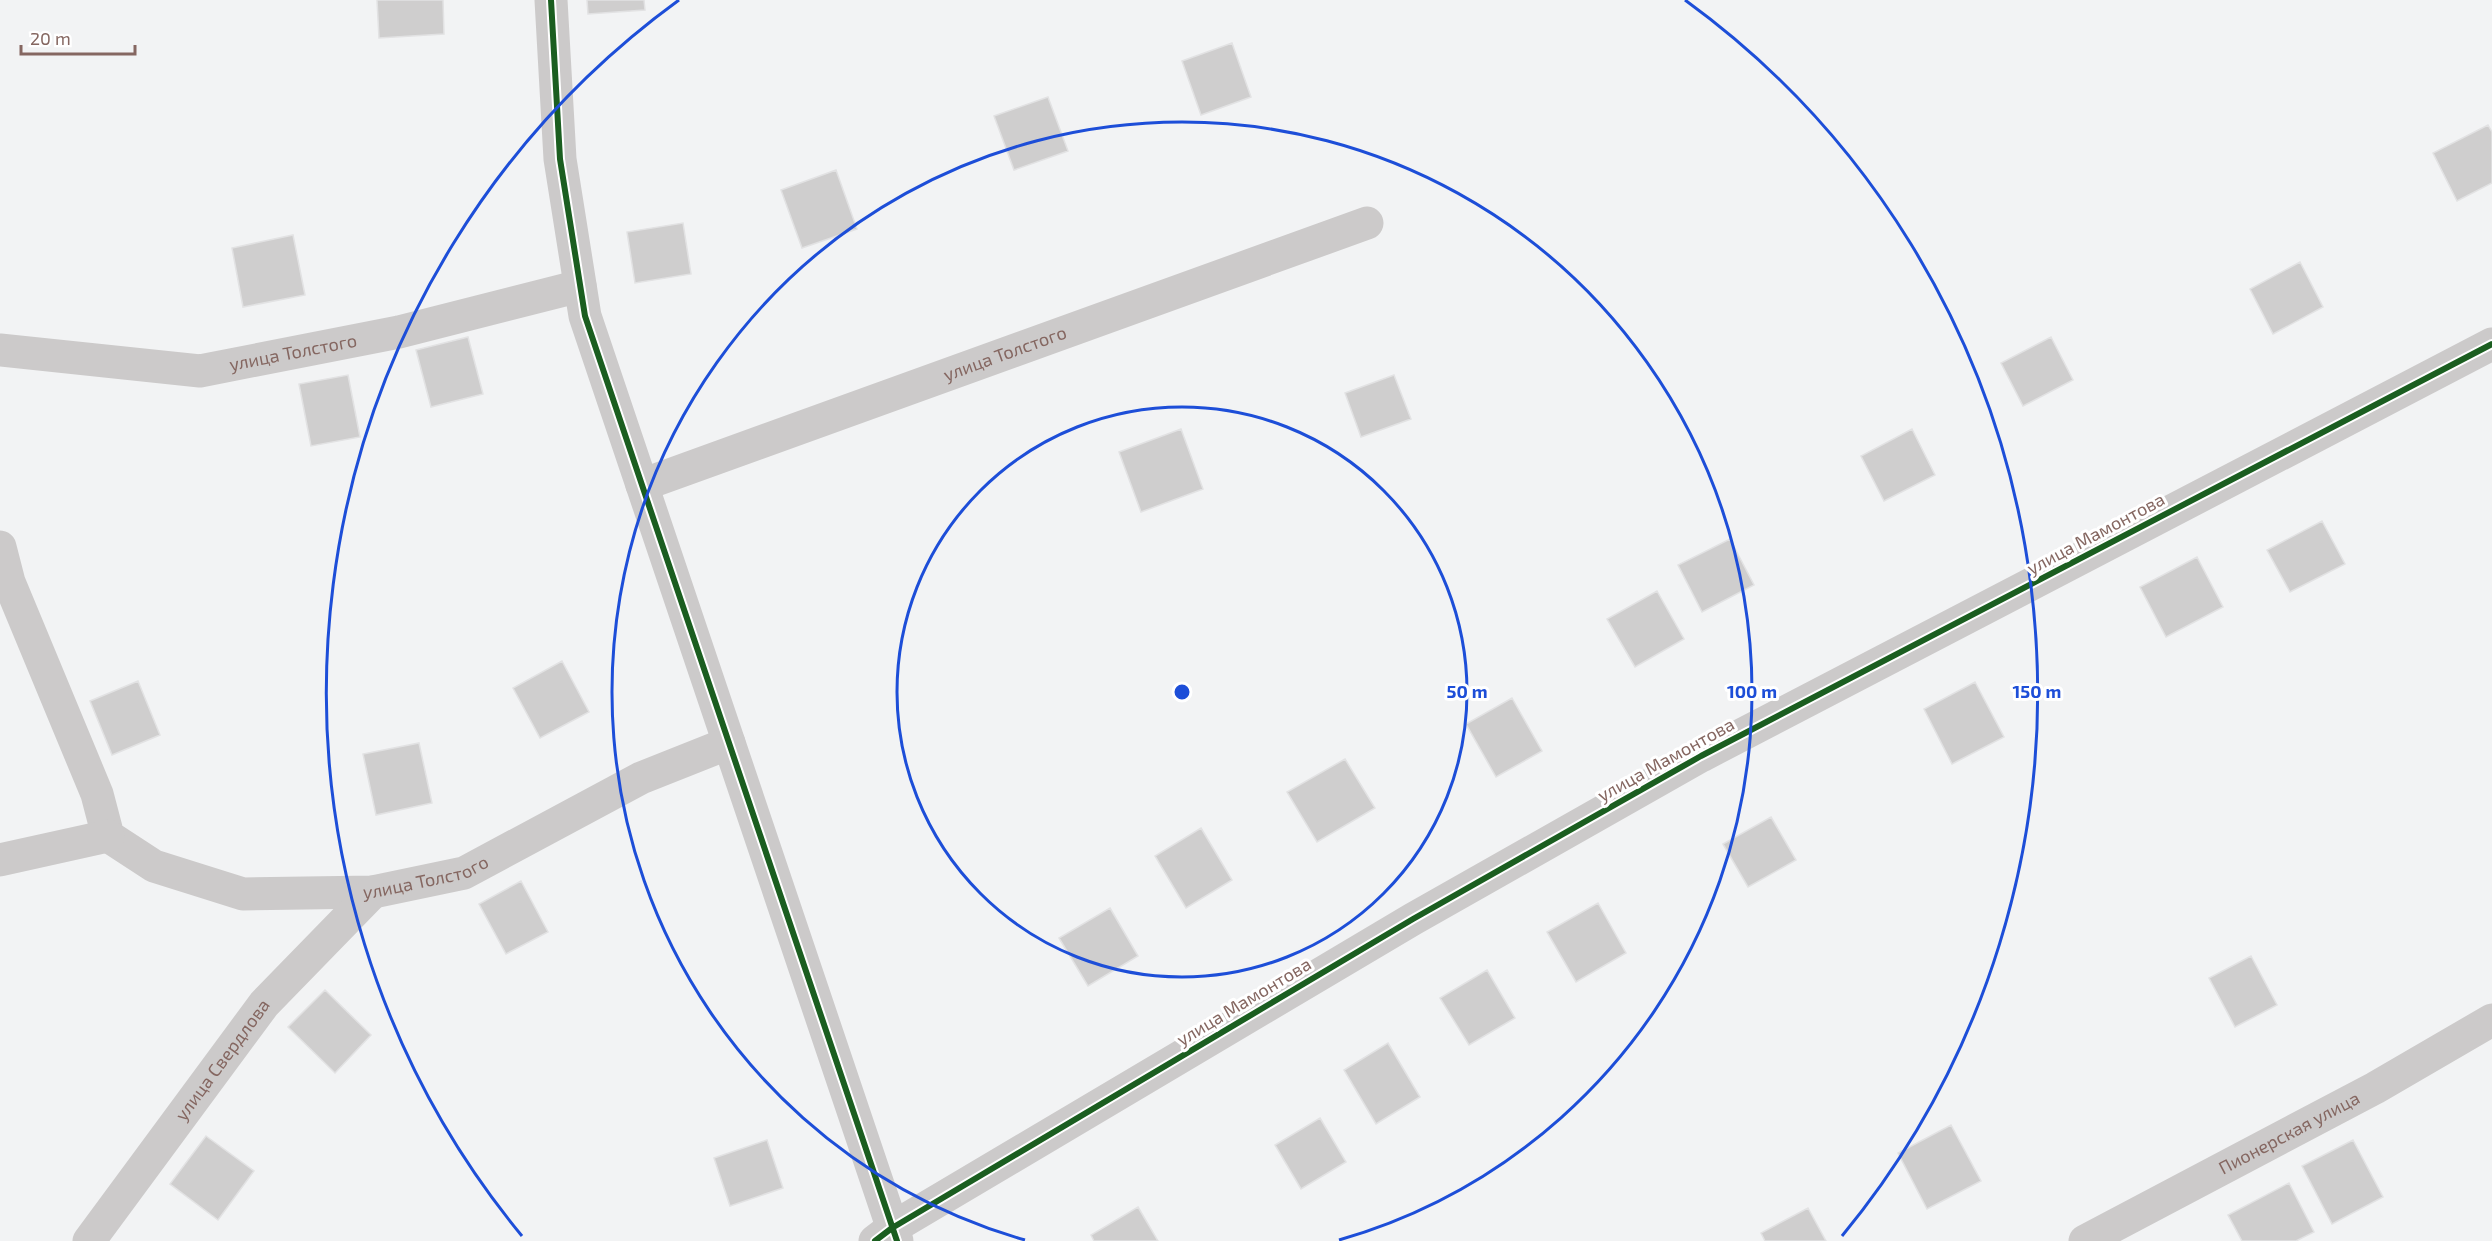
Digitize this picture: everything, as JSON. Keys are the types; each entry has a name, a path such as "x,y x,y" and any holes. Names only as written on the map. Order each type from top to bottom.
{"street":[{"path":"551,0 560,159 585,316 729,743 888,1237"},
{"name":"улица Толстого","path":"642,485 1367,223"},
{"name":"улица Толстого","path":"0,350 200,371 399,332 580,286"},
{"name":"улица Мамонтова","path":"888,1237 1413,919 1701,756 2492,344"},
{"path":"0,547 9,582 97,794 108,836 0,860"},
{"name":"улица Толстого","path":"108,836 154,866 243,894 373,892 464,873 641,778 729,743"},
{"name":"улица Свердлова","path":"89,1241 264,1004 373,892"},
{"name":"Пионерская улица","path":"2085,1241 2375,1088 2492,1020"}],"building":[{"path":"377,0 443,0 444,34 379,38"},
{"path":"587,0 644,0 645,10 588,14"},
{"path":"1232,43 1251,97 1201,115 1182,61"},
{"path":"1048,97 1068,151 1014,170 994,116"},
{"path":"2488,125 2492,132 2492,183 2457,201 2433,153"},
{"path":"836,170 857,229 802,248 781,190"},
{"path":"683,223 691,274 635,283 627,232"},
{"path":"293,235 305,295 243,307 232,248"},
{"path":"2300,262 2323,307 2273,334 2250,289"},
{"path":"468,337 483,394 431,407 416,350"},
{"path":"2051,337 2073,380 2023,406 2001,363"},
{"path":"348,375 360,437 311,446 299,384"},
{"path":"1394,375 1411,419 1361,437 1345,393"},
{"path":"1181,429 1203,489 1141,512 1119,452"},
{"path":"1912,429 1935,475 1884,501 1861,456"},
{"path":"2322,521 2345,564 2290,592 2267,550"},
{"path":"1730,539 1754,585 1702,612 1678,565"},
{"path":"2197,557 2223,607 2166,637 2140,587"},
{"path":"1657,591 1684,639 1635,667 1607,619"},
{"path":"562,661 589,712 540,738 513,688"},
{"path":"138,681 160,735 112,755 90,701"},
{"path":"1975,682 2004,737 1952,764 1924,709"},
{"path":"1512,698 1542,751 1496,777 1466,724"},
{"path":"419,743 432,803 376,815 363,754"},
{"path":"1345,759 1375,808 1317,842 1287,792"},
{"path":"1771,817 1796,860 1748,887 1723,844"},
{"path":"1201,828 1232,880 1186,908 1155,856"},
{"path":"521,881 548,932 506,954 479,904"},
{"path":"1598,903 1626,953 1576,982 1547,932"},
{"path":"1110,908 1138,956 1088,986 1059,938"},
{"path":"2251,956 2277,1005 2235,1027 2209,978"},
{"path":"1487,970 1515,1018 1469,1045 1440,998"},
{"path":"325,990 371,1035 335,1073 288,1027"},
{"path":"1388,1043 1420,1097 1376,1124 1344,1070"},
{"path":"1320,1118 1346,1162 1301,1189 1275,1145"},
{"path":"1951,1125 1981,1181 1927,1209 1898,1153"},
{"path":"206,1136 254,1171 218,1220 170,1184"},
{"path":"767,1140 783,1188 730,1206 714,1158"},
{"path":"2353,1140 2383,1197 2332,1224 2302,1166"},
{"path":"2289,1183 2314,1232 2296,1241 2242,1241 2228,1215"},
{"path":"1138,1207 1158,1241 1094,1241 1091,1235"},
{"path":"1808,1208 1826,1241 1765,1241 1761,1233"}],"cycle path":[{"path":"551,0 560,159 585,316 897,1241"},
{"path":"875,1241 892,1228 1413,919 1701,756 2492,344"}]}
